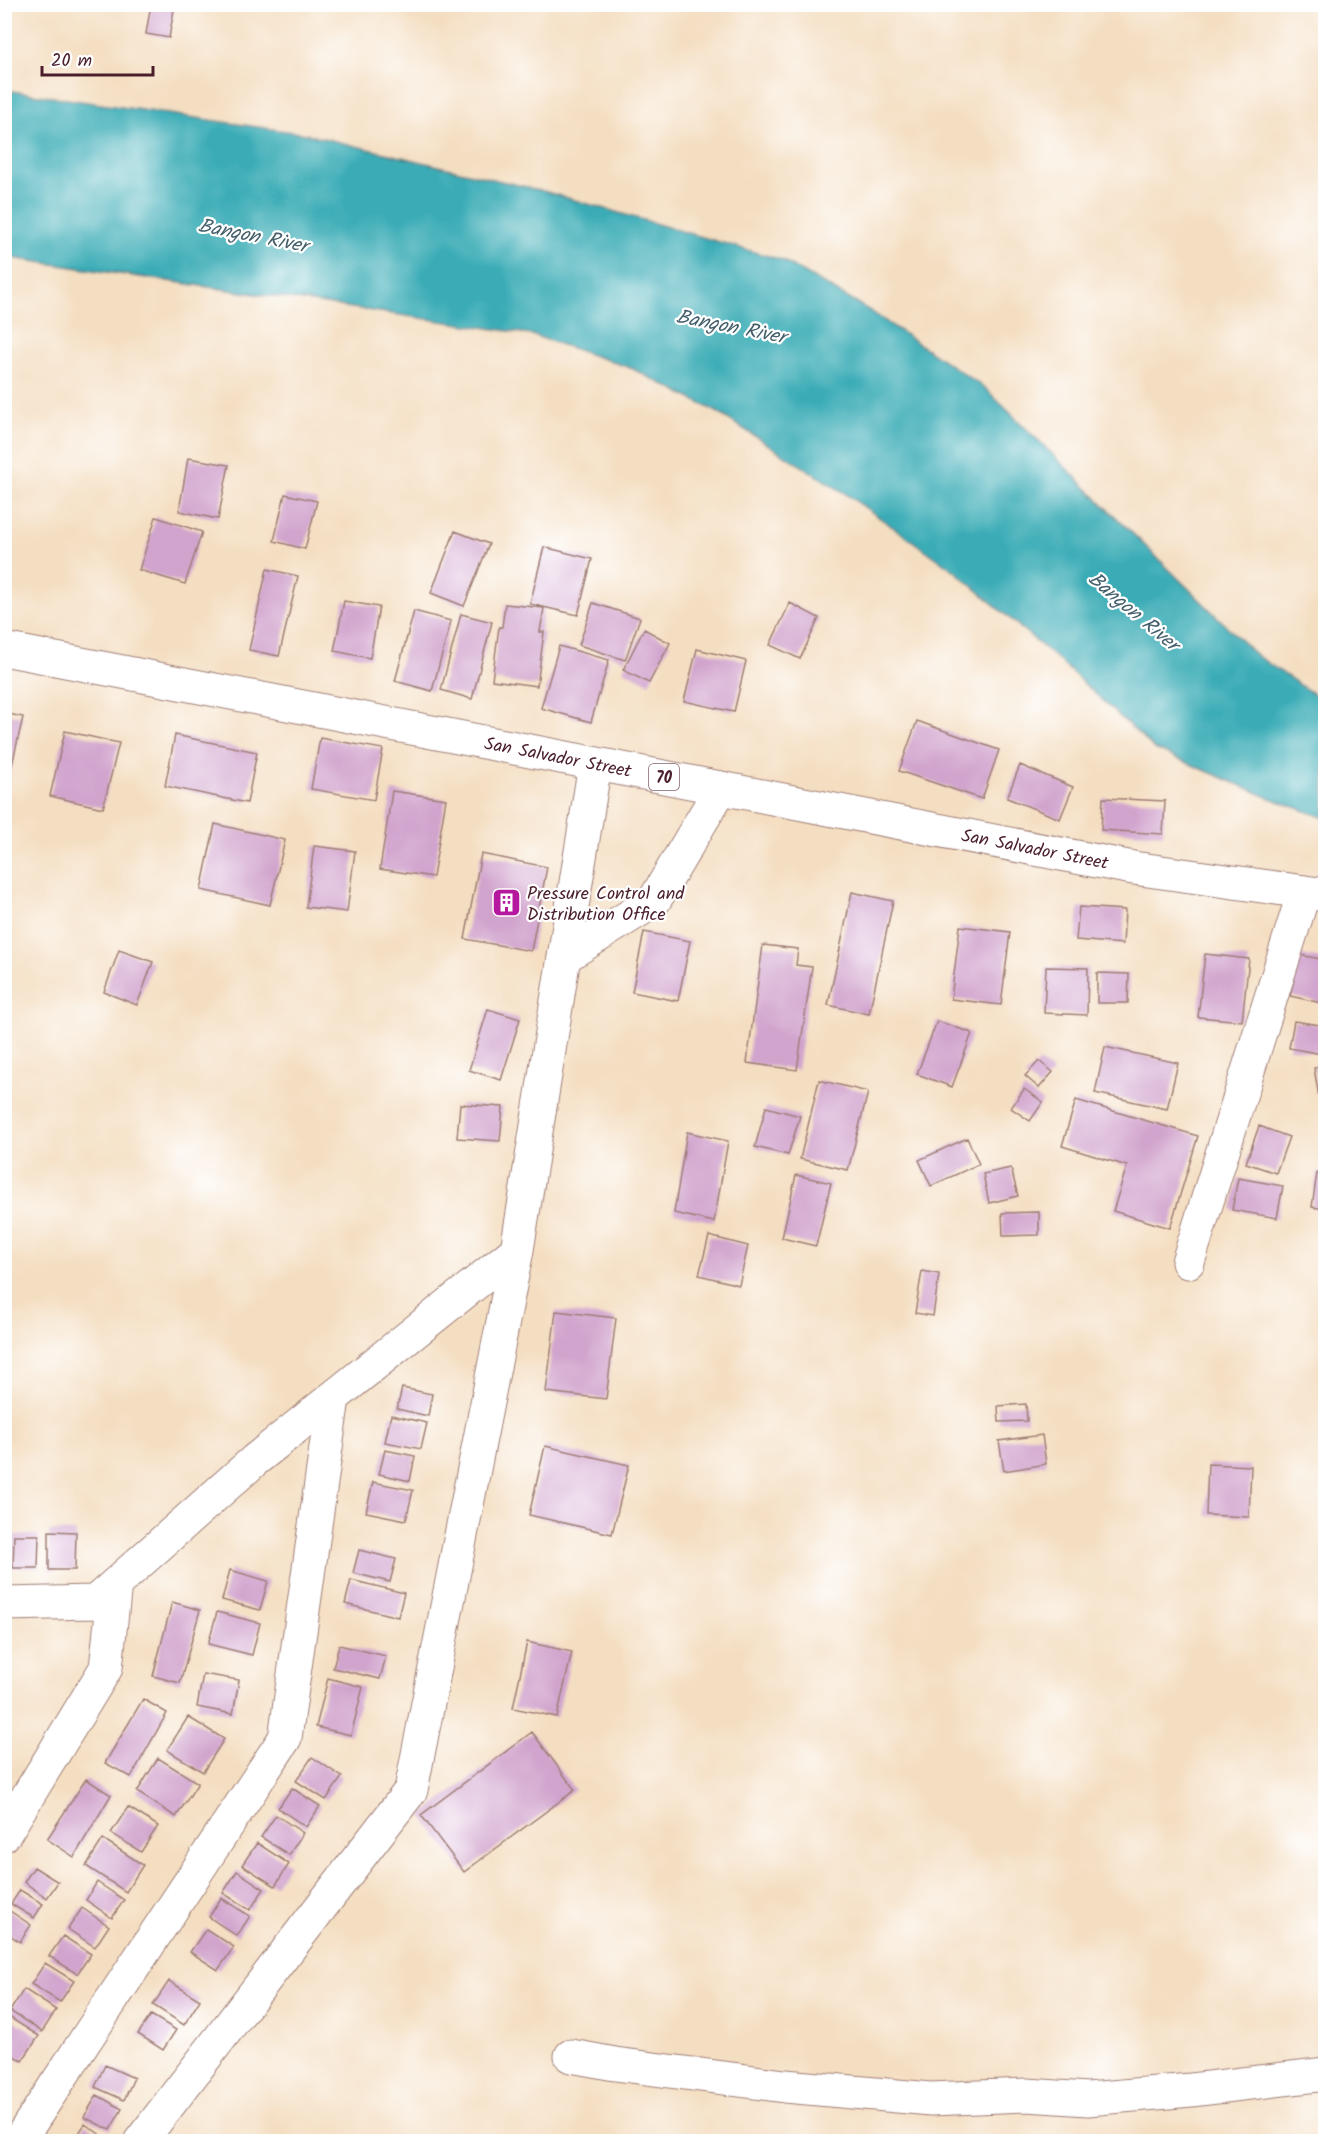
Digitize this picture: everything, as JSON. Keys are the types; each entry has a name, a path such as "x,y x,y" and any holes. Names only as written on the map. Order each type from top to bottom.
{"main road":[{"name":"San Salvador Street","path":"4,649 1133,868 1315,894"},
{"path":"140,2142 411,1790 518,1250 595,764"},
{"path":"564,957 654,901 721,788"},
{"path":"1188,1262 1315,894"},
{"path":"4,1604 95,1602 255,1460 518,1250"},
{"path":"18,2142 285,1738 333,1398"},
{"path":"4,1836 106,1668 115,1584"},
{"path":"571,2056 615,2064 785,2086 931,2099 1027,2094 1088,2099 1203,2089 1326,2074"}],"water":[{"name":"Bangon River","path":"5,90 306,134 543,191 782,260 870,311 985,388 1256,655 1325,702 1325,818 1270,798 1155,749 1065,666 955,571 843,492 717,412 631,368 529,334 5,257"}],"building":[{"path":"151,4 175,4 169,38 146,34"},
{"path":"188,458 229,465 218,519 179,511"},
{"path":"285,494 317,501 305,549 274,541"},
{"path":"156,517 202,532 185,584 139,570"},
{"path":"455,531 489,544 464,606 431,593"},
{"path":"544,547 592,559 578,615 530,604"},
{"path":"267,569 298,576 279,656 249,650"},
{"path":"344,601 379,607 370,658 334,651"},
{"path":"593,603 640,618 625,660 579,645"},
{"path":"790,603 819,618 800,659 770,645"},
{"path":"505,604 544,608 540,632 544,632 537,686 492,680 499,627 502,627"},
{"path":"414,611 451,621 432,691 395,681"},
{"path":"461,614 492,622 472,699 441,690"},
{"path":"644,629 670,643 649,683 623,670"},
{"path":"559,646 609,660 591,722 541,708"},
{"path":"697,649 746,661 734,712 684,701"},
{"path":"4,713 23,717 7,787 4,786"},
{"path":"917,721 999,750 982,799 899,771"},
{"path":"65,731 119,743 103,808 50,796"},
{"path":"175,735 257,752 247,803 165,786"},
{"path":"320,738 383,749 374,800 311,789"},
{"path":"1020,765 1073,787 1060,819 1007,798"},
{"path":"392,791 446,799 433,877 380,869"},
{"path":"1103,798 1165,801 1163,834 1101,830"},
{"path":"215,824 285,840 270,905 201,890"},
{"path":"314,846 355,851 347,912 306,907"},
{"name":"Pressure Control and Distribution Office","path":"481,854 547,867 531,951 465,939"},
{"path":"852,892 893,901 869,1014 828,1005"},
{"path":"1079,907 1125,910 1123,944 1076,940"},
{"path":"960,926 1010,932 1001,1005 951,999"},
{"path":"644,932 690,941 678,1001 632,992"},
{"path":"763,945 798,949 796,965 812,967 797,1070 747,1063"},
{"path":"119,950 153,962 137,1005 104,992"},
{"path":"1205,954 1249,959 1242,1021 1198,1017"},
{"path":"1300,955 1326,960 1326,1004 1290,996"},
{"path":"1046,967 1088,968 1087,1015 1044,1013"},
{"path":"1097,973 1129,974 1128,1003 1097,1003"},
{"path":"488,1009 520,1019 501,1080 469,1070"},
{"path":"937,1021 972,1033 952,1087 917,1074"},
{"path":"1294,1021 1326,1026 1322,1054 1289,1048"},
{"path":"1105,1047 1178,1063 1167,1109 1095,1093"},
{"path":"1039,1061 1053,1072 1039,1088 1025,1076"},
{"path":"1326,1066 1326,1114 1322,1115 1314,1068"},
{"path":"819,1080 868,1092 848,1170 800,1159"},
{"path":"1024,1089 1043,1102 1030,1121 1011,1108"},
{"path":"1076,1100 1198,1136 1170,1228 1113,1211 1127,1166 1062,1146"},
{"path":"460,1104 503,1107 500,1141 457,1138"},
{"path":"766,1107 800,1116 788,1155 755,1147"},
{"path":"1259,1126 1289,1137 1276,1173 1246,1163"},
{"path":"687,1132 728,1141 714,1222 674,1213"},
{"path":"967,1138 979,1164 931,1186 919,1160"},
{"path":"1011,1168 1018,1196 989,1203 983,1174"},
{"path":"1317,1173 1326,1174 1326,1209 1312,1207"},
{"path":"796,1175 831,1183 816,1246 782,1238"},
{"path":"1238,1178 1283,1186 1277,1218 1232,1210"},
{"path":"1039,1212 1039,1235 1003,1236 1002,1213"},
{"path":"709,1236 748,1246 739,1285 699,1275"},
{"path":"922,1271 939,1274 933,1316 915,1313"},
{"path":"556,1311 616,1318 606,1399 546,1392"},
{"path":"402,1388 432,1394 428,1416 397,1409"},
{"path":"1026,1404 1027,1421 999,1422 998,1406"},
{"path":"391,1415 427,1423 421,1449 385,1442"},
{"path":"1042,1435 1046,1464 1004,1471 999,1441"},
{"path":"545,1446 629,1465 612,1534 529,1515"},
{"path":"385,1450 415,1456 410,1481 379,1474"},
{"path":"1208,1464 1251,1466 1249,1517 1206,1515"},
{"path":"373,1482 413,1490 406,1520 366,1512"},
{"path":"49,1531 76,1532 75,1570 49,1570"},
{"path":"14,1535 39,1535 38,1568 13,1568"},
{"path":"359,1550 396,1559 390,1582 353,1573"},
{"path":"230,1570 268,1581 260,1610 222,1600"},
{"path":"351,1580 404,1593 398,1617 345,1604"},
{"path":"172,1602 200,1610 180,1683 153,1676"},
{"path":"217,1612 260,1623 252,1655 208,1644"},
{"path":"527,1642 572,1652 557,1717 513,1708"},
{"path":"339,1645 386,1656 380,1679 333,1668"},
{"path":"203,1674 239,1680 233,1714 197,1707"},
{"path":"328,1678 363,1687 351,1735 316,1727"},
{"path":"143,1699 167,1713 131,1777 105,1763"},
{"path":"188,1717 224,1739 203,1772 167,1750"},
{"path":"532,1732 575,1790 464,1872 421,1815"},
{"path":"312,1757 342,1777 326,1800 296,1781"},
{"path":"158,1758 198,1783 176,1817 137,1792"},
{"path":"86,1779 111,1795 74,1857 47,1839"},
{"path":"292,1788 320,1806 306,1827 278,1808"},
{"path":"128,1807 158,1826 141,1852 111,1833"},
{"path":"276,1815 303,1833 289,1855 261,1837"},
{"path":"103,1839 143,1865 126,1892 86,1866"},
{"path":"257,1843 289,1864 275,1886 242,1865"},
{"path":"34,1867 58,1882 47,1898 24,1882"},
{"path":"237,1871 264,1889 250,1910 223,1893"},
{"path":"97,1882 124,1900 112,1918 86,1900"},
{"path":"20,1890 43,1904 34,1918 11,1904"},
{"path":"221,1898 250,1916 237,1936 209,1917"},
{"path":"82,1908 109,1926 95,1947 68,1929"},
{"path":"7,1909 31,1925 20,1942 4,1931 4,1914"},
{"path":"206,1929 234,1947 218,1970 190,1952"},
{"path":"63,1936 91,1954 77,1974 49,1956"},
{"path":"45,1963 74,1981 60,2002 31,1984"},
{"path":"169,1981 200,2000 184,2025 153,2005"},
{"path":"24,1989 56,2010 42,2032 10,2011"},
{"path":"4,2014 39,2036 22,2061 4,2050"},
{"path":"151,2015 176,2030 163,2050 138,2034"},
{"path":"105,2065 134,2078 124,2100 95,2087"},
{"path":"97,2095 122,2109 110,2130 84,2117"},
{"path":"85,2124 105,2138 103,2142 73,2142"}],"place":[{"name":"Pressure Control and Distribution Office","path":"506,903"}]}
